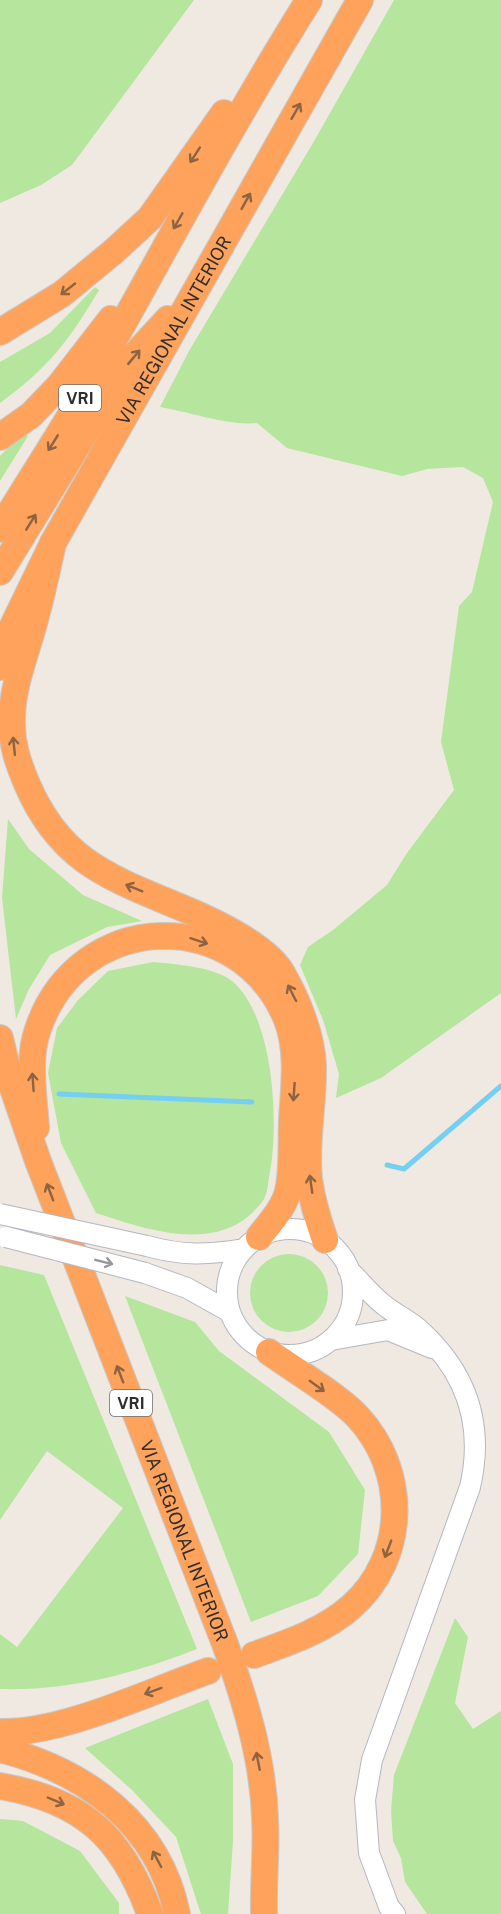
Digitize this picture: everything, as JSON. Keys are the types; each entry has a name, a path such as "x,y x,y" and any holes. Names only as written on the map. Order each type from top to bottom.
{"highway":[{"name":"VRI","path":"0,529 96,372 154,264 259,79 309,0"},
{"name":"VIA REGIONAL INTERIOR","path":"0,667 6,640 53,543 360,0"},
{"path":"0,332 62,294 114,252 150,218 180,178 218,118 259,79"},
{"path":"0,437 31,416 59,386 154,264"},
{"path":"0,572 130,360 197,288"},
{"path":"53,543 40,603 15,690 12,719 15,755 38,810 59,839 88,864 118,881 209,919 246,939 280,970 300,1009 313,1064 309,1177 315,1213 326,1240"},
{"path":"38,1161 31,1061 38,1029 55,994 71,973 91,956 111,947 156,935 190,938 224,950 268,986 287,1021 296,1070 287,1192 276,1215 251,1243"},
{"name":"VIA REGIONAL INTERIOR","path":"0,1038 10,1080 38,1161 225,1644 245,1706 263,1791 266,1819 264,1914"},
{"path":"254,1655 302,1638 351,1607 376,1578 393,1534 396,1501 382,1448 356,1415 269,1352"},
{"path":"0,1732 25,1733 75,1720 208,1671"},
{"path":"0,1749 48,1764 74,1776 117,1807 146,1840 158,1860 177,1914"},
{"path":"0,1786 36,1792 68,1806 97,1827 121,1853 139,1883 150,1914"},
{"path":"250,1914 263,1884"}],"main road":[{"path":"2,1231 147,1246 176,1254 208,1254 251,1243 281,1230 304,1231 326,1240 339,1253 348,1269 383,1305 420,1330 442,1352 470,1405 477,1458 470,1487 372,1760 365,1800 369,1853 389,1907 395,1914"},
{"path":"2,1231 145,1273 187,1288 230,1312"},
{"path":"251,1243 234,1263 228,1279 227,1296 230,1312 239,1329 252,1343 269,1352 291,1356 312,1351 331,1340 344,1325 351,1307 352,1288 348,1269"},
{"path":"331,1340 388,1330 442,1352"}],"green space":[{"path":"0,0 194,0 72,165 41,185 0,203"},
{"path":"394,0 501,0 501,993 381,1078 336,1098 339,1074 323,1020 300,965 308,947 333,930 387,885 407,853 454,790 441,742 459,606 472,592 493,502 483,478 463,467 427,469 402,476 287,448 257,423 222,421 160,407 189,351 313,143"},
{"path":"95,287 99,290 78,324 56,353 32,378 0,403 0,362 50,333"},
{"path":"23,433 28,436 0,481 0,456"},
{"path":"8,819 29,849 83,895 142,921 107,927 50,955 29,989 16,1019 2,898"},
{"path":"153,962 205,969 232,981 246,997 257,1019 265,1044 270,1071 274,1126 273,1151 266,1193 260,1205 242,1221 208,1234 169,1233 96,1213 61,1143 48,1073 57,1028 78,1000 108,971"},
{"path":"289,1254 304,1257 321,1271 328,1293 325,1308 311,1325 289,1332 274,1329 257,1315 250,1293 253,1278 267,1261"},
{"path":"0,1265 44,1275 197,1649 125,1673 76,1684 0,1689 0,1634 17,1647 123,1508 47,1451 0,1520"},
{"path":"125,1296 195,1322 219,1351 329,1432 365,1490 358,1554 318,1596 251,1622"},
{"path":"455,1618 468,1637 455,1703 473,1729 501,1711 501,1914 427,1914 405,1882 401,1858 393,1841 391,1811 394,1775"},
{"path":"208,1699 233,1764 233,1840 228,1914 201,1914 176,1837 132,1790 85,1748"},
{"path":"0,1819 23,1821 80,1851 119,1903 119,1914 0,1914"}],"waterway":[{"path":"387,1165 404,1169 501,1086"},
{"path":"59,1094 252,1102"}]}
